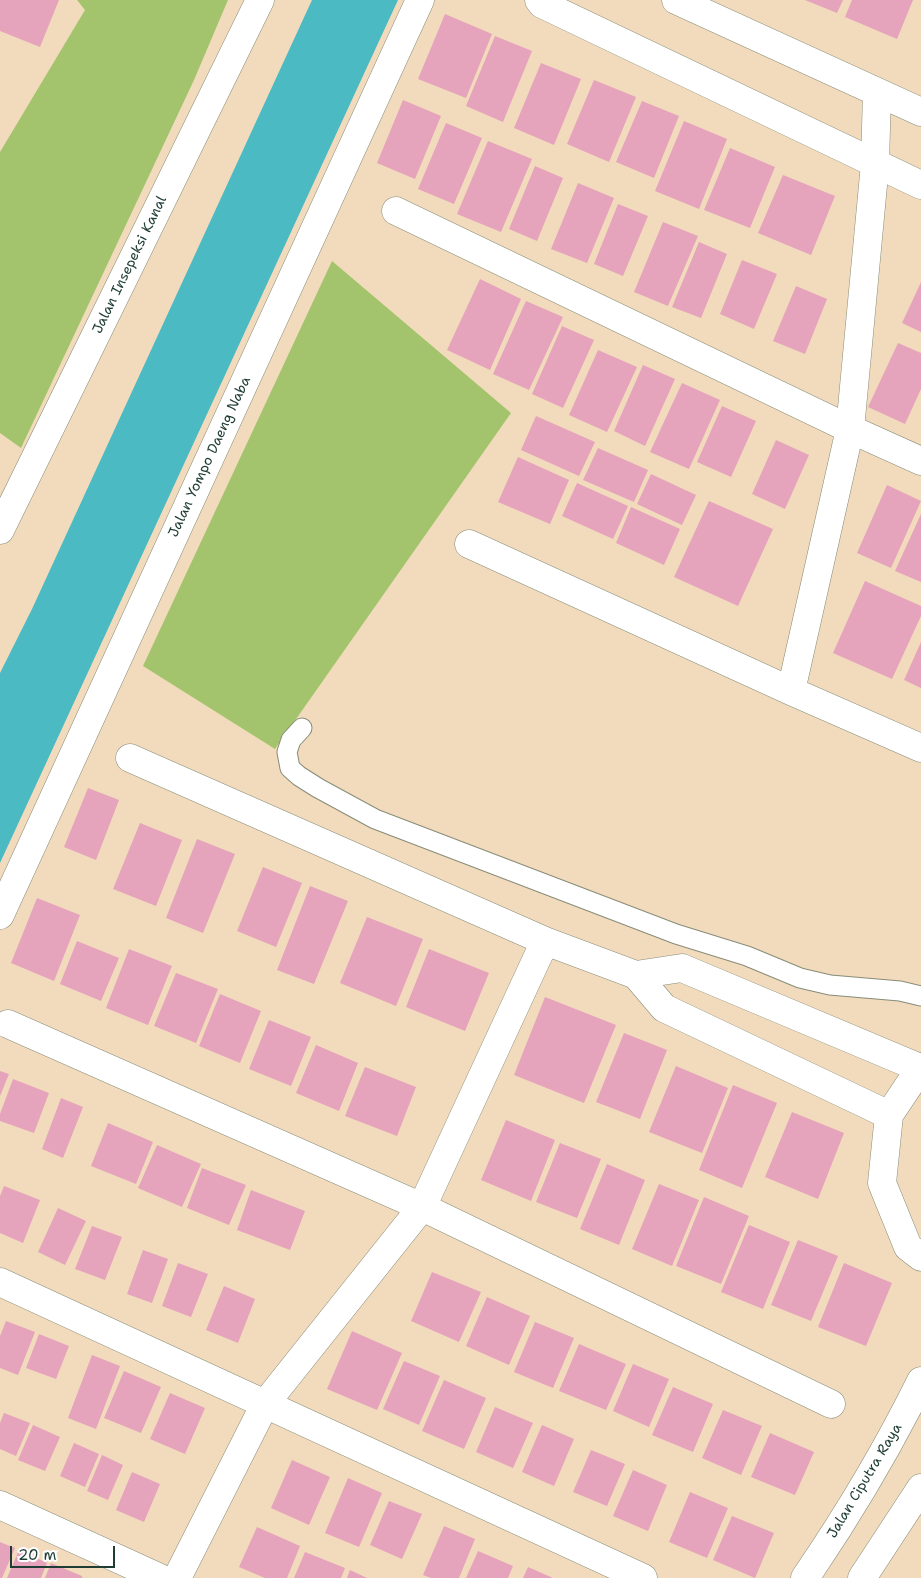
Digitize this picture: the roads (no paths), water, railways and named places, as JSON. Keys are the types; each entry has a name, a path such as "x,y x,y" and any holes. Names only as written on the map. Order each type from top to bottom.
{"street":[{"name":"Jalan Insepeksi Kanal","path":"0,530 260,0"},
{"name":"Jalan Yompo Daeng Naba","path":"0,915 420,0"},
{"path":"538,0 542,4 921,185"},
{"path":"676,0 921,112"},
{"path":"791,691 850,429 875,164 877,92"},
{"path":"396,211 850,429 921,461"},
{"path":"469,544 791,691 921,748"},
{"path":"130,758 545,941 636,975 682,968 921,1068 889,1116 882,1184 908,1247 921,1257"},
{"path":"177,1578 265,1404 422,1207 545,941"},
{"path":"636,975 664,1008 889,1116"},
{"path":"8,1024 422,1207 831,1404"},
{"path":"0,1282 644,1578"},
{"name":"Jalan Ciputra Raya","path":"805,1578 845,1520 921,1382"},
{"path":"862,1578 921,1488"},
{"path":"0,1505 160,1578"}],"lane":[{"path":"302,728 291,740 287,752 290,768 318,788 375,819 676,934 747,956 800,978 830,985 900,991 921,996"}],"water":[{"path":"312,0 398,0 0,863 0,673 32,609"}]}
